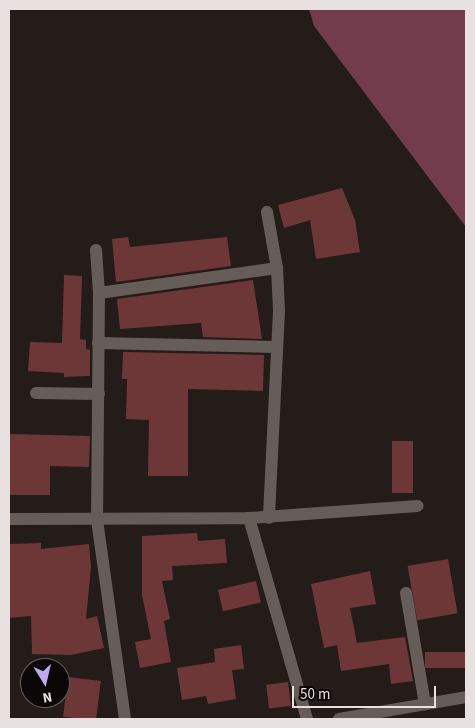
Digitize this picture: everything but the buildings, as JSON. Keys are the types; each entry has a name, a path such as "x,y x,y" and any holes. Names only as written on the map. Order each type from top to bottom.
{"street":[{"path":"267,212 277,268 279,311 269,518"},
{"path":"96,250 99,293 97,520 126,719"},
{"path":"99,293 277,268"},
{"path":"98,343 276,347"},
{"path":"36,393 99,394"},
{"path":"9,519 269,518 418,506"},
{"path":"249,518 307,719"},
{"path":"406,593 425,704"},
{"path":"339,719 466,697"}],"shaded area":[{"path":"309,9 466,9 466,227 314,26"}]}
